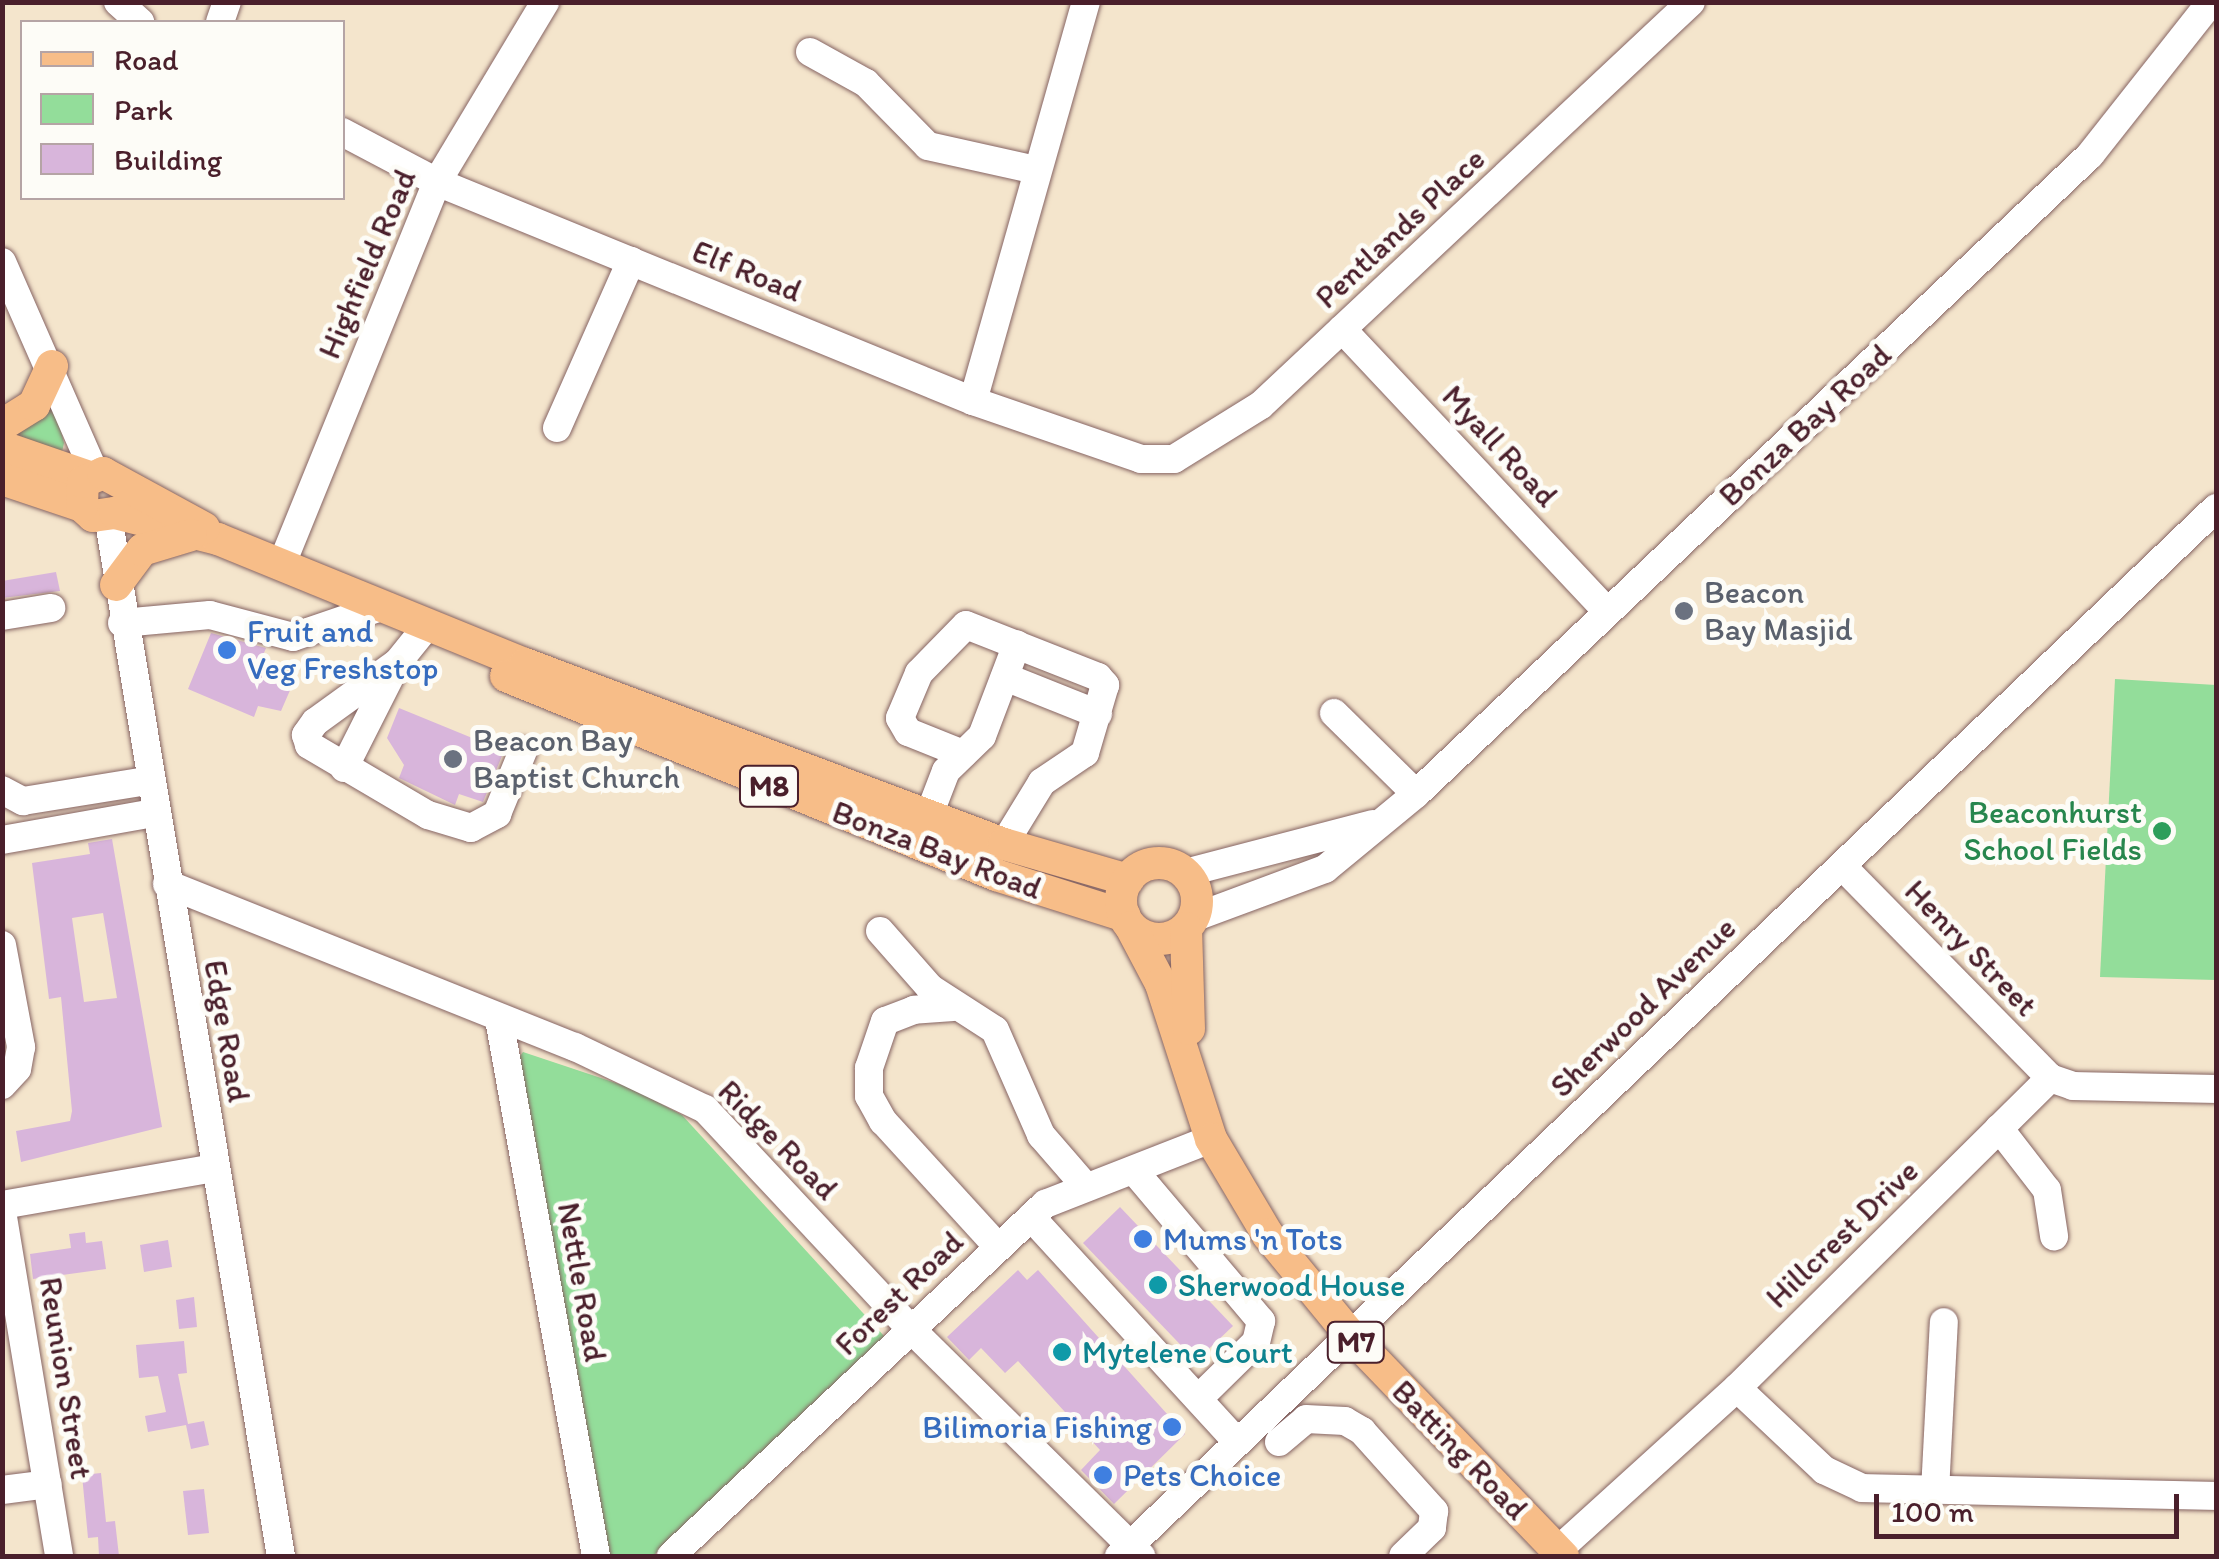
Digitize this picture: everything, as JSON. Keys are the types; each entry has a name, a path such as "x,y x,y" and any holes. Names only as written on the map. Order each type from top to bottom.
{"main road":[{"path":"2,425 34,406 56,375"},
{"name":"Bonza Bay Road","path":"2,447 103,493"},
{"name":"Bonza Bay Road","path":"2,478 156,498 207,536 426,626 1004,844 1128,880"},
{"path":"116,585 142,550 207,536"},
{"name":"Bonza Bay Road","path":"426,626 524,687 978,868 1128,921"},
{"path":"1161,863 1185,873 1197,894 1190,923 1152,938 1128,921 1128,880 1161,863"},
{"name":"Batting Road","path":"1128,921 1162,984 1212,1139 1268,1235 1351,1336 1560,1554"},
{"name":"Batting Road","path":"1190,923 1186,1004 1197,1093"}],"street":[{"path":"118,2 138,20"},
{"name":"Highfield Road","path":"281,566 437,182 545,2"},
{"path":"974,402 1086,2"},
{"name":"Pentlands Place","path":"1133,456 1174,459 1208,444 1261,405 1691,2"},
{"name":"Bonza Bay Road","path":"1190,923 1324,868 1416,794 2090,154 2211,2"},
{"path":"810,52 866,83 928,146 1036,170"},
{"name":"Elf Road","path":"345,134 437,182 974,402 1133,456"},
{"path":"557,428 631,261"},
{"name":"Edge Road","path":"2,262 56,375 74,434 103,493 147,780 281,1556"},
{"name":"Myall Road","path":"1342,329 1607,611"},
{"name":"Sherwood Avenue","path":"1130,1553 1235,1440 1351,1336 2216,508"},
{"path":"122,624 210,615 293,637 381,607"},
{"path":"2,616 51,608"},
{"path":"963,754 908,732 900,718 907,690 966,625 1098,677 1105,694 1084,753 1042,782 1004,844"},
{"path":"344,768 398,662 426,626"},
{"path":"929,816 946,771 982,736 1017,644"},
{"path":"398,662 308,730 310,746 428,816 478,828 497,814 522,751"},
{"path":"1005,677 1098,714"},
{"path":"1334,713 1416,794"},
{"path":"2,790 23,800 147,780"},
{"path":"2,840 154,813"},
{"name":"Bonza Bay Road","path":"1185,873 1375,824"},
{"name":"Henry Street","path":"1842,866 2050,1078"},
{"name":"Ridge Road","path":"167,884 498,1019 705,1109 912,1330 1130,1553"},
{"path":"880,931 953,1008"},
{"path":"2,945 21,1047 17,1068 2,1085"},
{"path":"998,1247 883,1121 869,1096 870,1068 885,1022 914,1010 953,1008 980,1017 1006,1045 1041,1135 1086,1187"},
{"name":"Nettle Road","path":"498,1019 596,1556"},
{"path":"2050,1078 2073,1086 2216,1090"},
{"name":"Hillcrest Drive","path":"1560,1554 1737,1388 2050,1078"},
{"path":"1999,1128 2046,1190 2054,1236"},
{"name":"Forest Road","path":"671,1556 1031,1217 1086,1187 1136,1173 1212,1139"},
{"path":"2,1208 215,1168"},
{"path":"1136,1173 1261,1321 1256,1342 1198,1399"},
{"name":"Reunion Street","path":"2,1208 59,1556"},
{"path":"1031,1217 1235,1440"},
{"path":"1935,1491 1944,1322"},
{"path":"1737,1388 1835,1478 1862,1488 2216,1496"},
{"path":"1279,1442 1306,1419 1344,1422 1362,1430 1434,1511 1432,1528 1403,1556"},
{"path":"2,1490 48,1484"}],"green space":[{"path":"52,395 64,443 62,452 12,433"},
{"name":"Beaconhurst School Fields","path":"2115,679 2216,685 2216,980 2100,977"},
{"path":"523,1052 631,1088 682,1115 884,1336 653,1556 602,1556 518,1059"}],"building":[{"path":"56,572 60,591 2,598 2,581"},
{"path":"211,633 266,648 256,673 291,688 281,711 258,706 254,717 188,689"},
{"name":"Beacon Bay Baptist Church","path":"399,708 504,751 483,802 459,794 455,805 399,778 404,765 387,738"},
{"path":"112,839 162,1127 21,1162 16,1131 70,1121 72,1111 61,997 49,999 32,863 90,854 88,843","holes":["103,913 117,998 84,1002 72,918"]},
{"name":"Sherwood House","path":"1120,1207 1233,1326 1196,1361 1083,1243"},
{"path":"85,1232 86,1243 102,1241 106,1269 33,1279 30,1254 71,1248 69,1234"},
{"path":"168,1240 172,1267 144,1272 140,1245"},
{"name":"Mytelene Court","path":"1018,1270 1027,1280 1038,1270 1185,1434 1114,1504 1081,1470 1100,1450 1018,1361 1005,1373 981,1348 969,1360 947,1337"},
{"path":"194,1297 197,1327 179,1329 176,1300"},
{"path":"184,1341 187,1373 178,1374 188,1424 204,1421 209,1445 191,1449 186,1425 148,1432 145,1416 166,1412 158,1376 139,1378 136,1345"},
{"path":"101,1473 106,1522 115,1521 119,1556 99,1556 98,1537 88,1538 82,1475"},
{"path":"204,1489 209,1533 188,1535 183,1491"}],"place":[{"name":"Beacon Bay Masjid","path":"1684,611"},
{"name":"Fruit and Veg Freshstop","path":"227,650"},
{"name":"Beacon Bay Baptist Church","path":"453,759"},
{"name":"Beaconhurst School Fields","path":"2162,831"},
{"name":"Mums 'n Tots","path":"1143,1239"},
{"name":"Sherwood House","path":"1158,1285"},
{"name":"Mytelene Court","path":"1062,1352"},
{"name":"Bilimoria Fishing","path":"1172,1427"},
{"name":"Pets Choice","path":"1103,1475"}]}
